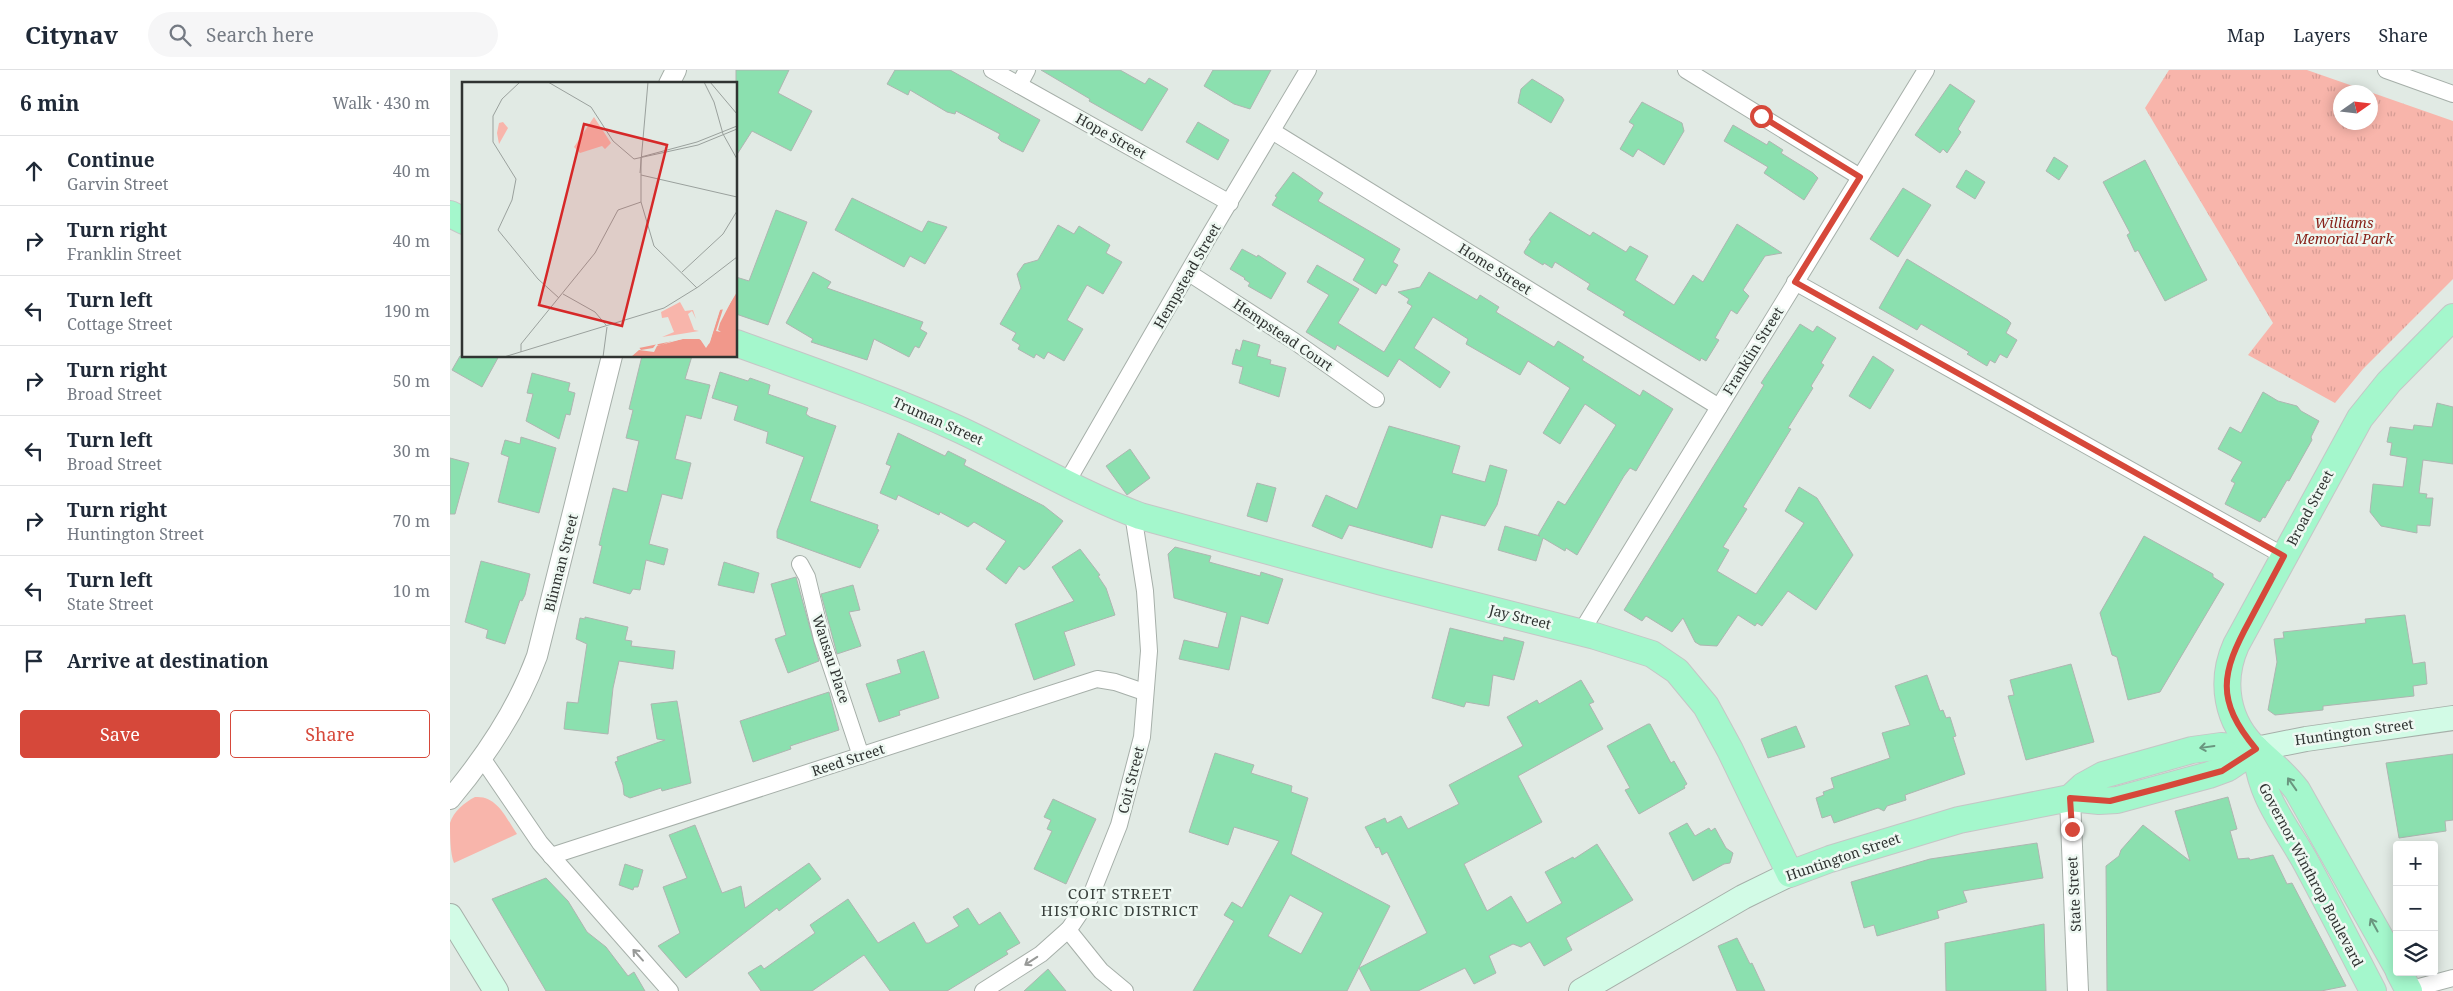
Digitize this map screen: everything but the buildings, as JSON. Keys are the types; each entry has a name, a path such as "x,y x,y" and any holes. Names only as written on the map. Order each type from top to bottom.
{"main road":[{"path":"450,214 462,220"},
{"name":"Broad Street","path":"2256,749 2241,729 2230,707 2226,678 2236,645 2360,418 2389,382 2453,317"},
{"name":"Truman Street","path":"738,344 914,410 1133,514"},
{"name":"Jay Street","path":"1133,514 1382,582 1580,632 1652,654 1690,684 1706,706 1730,750 1790,874"},
{"name":"Huntington Street","path":"1580,991 1748,894 1790,874 1830,859 1933,827 1996,812 2070,798 2085,785 2103,775 2192,750 2221,746 2256,749 2306,739 2453,718"},
{"name":"Governor Winthrop Boulevard","path":"2256,749 2284,773 2297,790 2403,982"},
{"name":"Governor Winthrop Boulevard","path":"2256,749 2259,777 2265,793 2304,860 2373,991"},
{"path":"450,916 496,991"}],"street":[{"path":"670,82 676,70"},
{"name":"Hope Street","path":"992,70 1230,203"},
{"path":"1019,85 1027,70"},
{"name":"Hempstead Street","path":"1067,482 1209,236 1308,70"},
{"path":"1686,70 1860,177"},
{"name":"Franklin Street","path":"1580,632 1926,70"},
{"path":"2386,70 2453,94"},
{"name":"Home Street","path":"1272,131 1719,407"},
{"name":"Hempstead Court","path":"1189,272 1294,341 1376,399"},
{"path":"1795,282 2284,556"},
{"name":"Blinman Street","path":"450,799 482,758 519,698 537,656 612,358"},
{"name":"Coit Street","path":"983,991 1041,954 1068,930 1090,898 1120,825 1142,737 1146,709 1144,692 1149,651 1148,621 1133,514"},
{"name":"Wausau Place","path":"800,564 807,577 822,639 861,756"},
{"name":"Reed Street","path":"551,856 1097,679 1115,682 1144,692"},
{"path":"482,758 520,816 551,856 670,991"},
{"name":"State Street","path":"2070,798 2078,991"},
{"path":"1068,930 1095,964 1124,991"},
{"path":"2403,982 2453,978"}],"green space":[{"name":"Williams Memorial Park","path":"2169,70 2307,70 2350,85 2333,85 2333,130 2378,130 2378,95 2453,121 2453,279 2363,369 2335,403 2248,355 2273,323 2145,108"},
{"path":"475,797 483,797 495,804 505,815 517,834 454,863 451,849 450,823 460,808"}],"district":[{"name":"COIT STREET HISTORIC DISTRICT","path":"1120,902"}],"route":[{"path":"1761,116 1860,177 1795,282 2284,556 2236,645 2228,666 2226,678 2226,690 2230,707 2245,736 2256,749 2222,771 2117,800 2088,801 2070,798 2072,829"}]}
